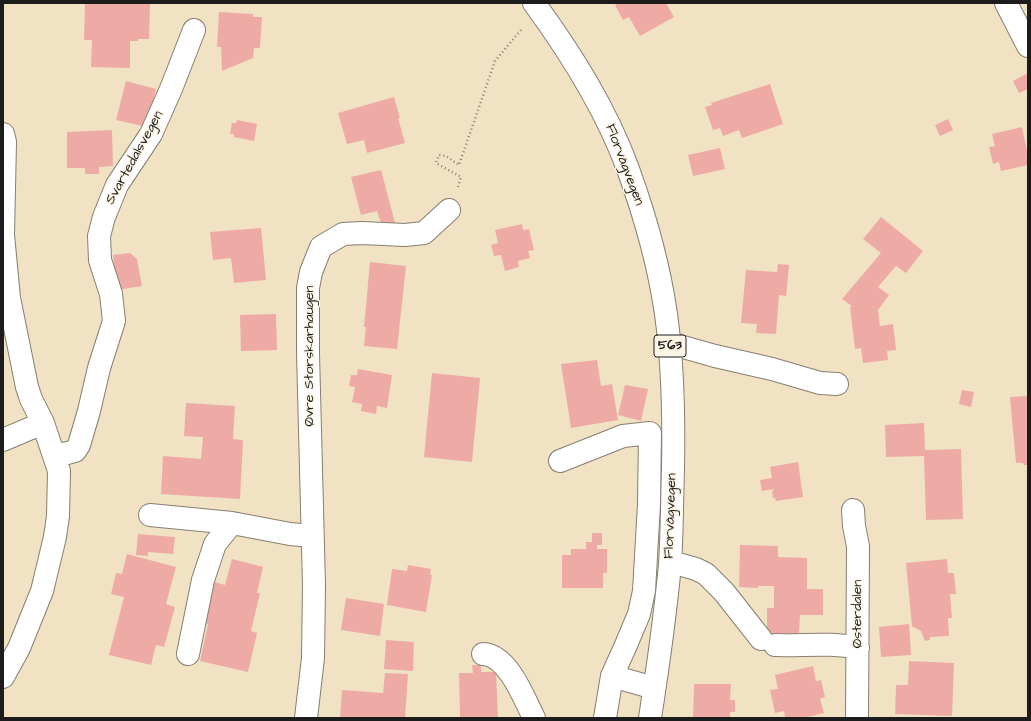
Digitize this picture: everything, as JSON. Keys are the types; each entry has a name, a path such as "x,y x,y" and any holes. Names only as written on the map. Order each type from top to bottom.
{"street":[{"name":"Florvågvegen","path":"534,3 590,87 628,169 649,234 666,314 674,430 670,564 650,718"},
{"path":"1006,3 1028,46"},
{"name":"Svartedalsvegen","path":"53,453 64,454 75,451 79,445 99,368 114,321 111,294 100,260 99,236 104,217 117,185 151,134 171,89 194,30"},
{"path":"3,134 3,235 10,298 27,387 31,399 43,423 59,472 58,516 55,537 42,591 19,648 3,677"},
{"name":"Øvre Storskarhaugen","path":"306,718 313,658 314,584 308,353 308,288 311,272 321,247 343,234 362,233 405,235 424,233 449,210"},
{"path":"669,343 820,382 837,384"},
{"path":"3,440 43,423"},
{"name":"Florvågvegen","path":"560,461 623,436 650,433 650,504 644,591 639,614 612,676 605,718"},
{"name":"Østerdalen","path":"854,510 854,526 858,546 857,718"},
{"path":"150,515 232,523 290,534 312,536"},
{"path":"188,654 203,580 215,544 232,523"},
{"path":"670,564 682,565 706,574 768,642 797,646 843,645 858,648"},
{"path":"483,654 496,657 502,662 514,678 534,718"},
{"path":"612,676 654,688"}],"path":[{"path":"449,210 461,177 436,163 439,154 446,156 459,165 494,61 526,25"}],"building":[{"path":"85,3 150,3 149,39 130,41 130,68 91,67 92,40 84,40"},
{"path":"618,3 666,3 674,17 640,36 629,17 623,20 615,5"},
{"path":"219,12 253,14 253,17 262,17 260,48 254,48 253,58 222,71 221,47 217,47"},
{"path":"1028,73 1028,89 1019,93 1013,81"},
{"path":"126,81 156,89 147,127 116,120"},
{"path":"770,84 783,124 742,138 739,130 723,136 720,128 713,130 705,107 712,105 711,103"},
{"path":"394,97 405,143 367,153 364,140 347,144 338,113"},
{"path":"948,119 953,130 940,136 935,125"},
{"path":"237,120 257,124 254,141 234,137 234,134 230,134 232,123 236,123"},
{"path":"1022,127 1028,155 1028,165 1001,171 999,162 993,164 989,147 995,146 992,134"},
{"path":"112,130 113,166 99,167 99,174 85,174 85,168 67,168 67,132"},
{"path":"720,148 725,169 693,176 688,155"},
{"path":"381,170 395,223 382,226 377,211 361,215 351,177"},
{"path":"881,217 923,251 906,273 896,266 878,287 889,295 878,310 880,326 893,324 896,350 887,351 888,360 863,363 861,348 855,349 850,307 852,306 842,299 881,253 863,239"},
{"path":"522,224 523,230 529,229 534,250 528,251 530,258 518,261 519,267 505,271 501,255 494,256 491,245 498,243 495,230"},
{"path":"261,228 266,280 234,283 231,258 213,260 210,232"},
{"path":"130,253 137,259 142,286 117,290 113,255"},
{"path":"370,262 406,266 397,349 364,346 366,327 364,327"},
{"path":"778,264 789,265 786,296 779,295 776,334 756,333 757,324 741,323 746,270 777,272"},
{"path":"276,314 277,350 241,351 240,315"},
{"path":"597,360 601,386 612,384 618,420 571,428 561,364"},
{"path":"358,369 392,375 387,408 377,406 376,414 361,411 362,404 352,402 355,387 349,386 351,375 357,375"},
{"path":"432,373 480,378 472,462 424,457"},
{"path":"625,385 648,389 641,421 618,415"},
{"path":"962,390 974,392 971,407 959,404"},
{"path":"1028,396 1028,465 1024,465 1023,463 1016,463 1010,397"},
{"path":"186,403 235,406 233,439 243,440 240,499 161,494 163,456 201,459 203,437 184,436"},
{"path":"924,423 925,450 961,449 963,519 926,520 924,456 886,457 885,425"},
{"path":"798,462 803,497 776,501 775,498 773,498 772,491 774,489 762,491 760,480 772,478 770,467"},
{"path":"592,533 602,533 602,545 597,545 597,549 607,549 607,573 603,573 603,588 562,588 562,555 571,555 571,549 586,549 586,542 592,542"},
{"path":"138,534 175,537 173,554 148,552 148,556 136,555"},
{"path":"740,545 778,546 778,557 807,558 807,589 823,589 823,615 800,615 799,633 767,633 767,608 774,608 774,586 758,586 758,588 739,587"},
{"path":"127,554 176,567 166,604 175,607 164,647 156,645 151,665 109,655 124,597 111,594 116,573 122,574"},
{"path":"232,559 263,567 257,593 260,593 251,631 257,633 248,672 200,661 208,624 202,622 211,581 225,585"},
{"path":"947,559 948,573 954,573 956,594 950,594 952,618 948,618 949,636 930,637 930,640 925,641 921,631 912,626 906,563"},
{"path":"408,565 431,569 430,575 432,575 426,612 387,605 392,569 407,571"},
{"path":"346,598 384,604 380,636 341,630"},
{"path":"909,624 911,655 881,657 879,627"},
{"path":"386,640 414,642 413,671 384,669"},
{"path":"909,661 954,663 952,716 895,714 896,685 908,685"},
{"path":"472,665 481,665 481,672 496,672 498,718 460,718 459,673 473,673"},
{"path":"813,666 816,681 821,680 825,697 820,699 824,713 804,718 785,718 784,711 775,713 770,690 778,689 775,675"},
{"path":"385,673 408,674 405,718 340,718 342,690 383,693"},
{"path":"694,684 731,684 730,700 735,700 735,712 730,712 730,718 693,718"}]}
